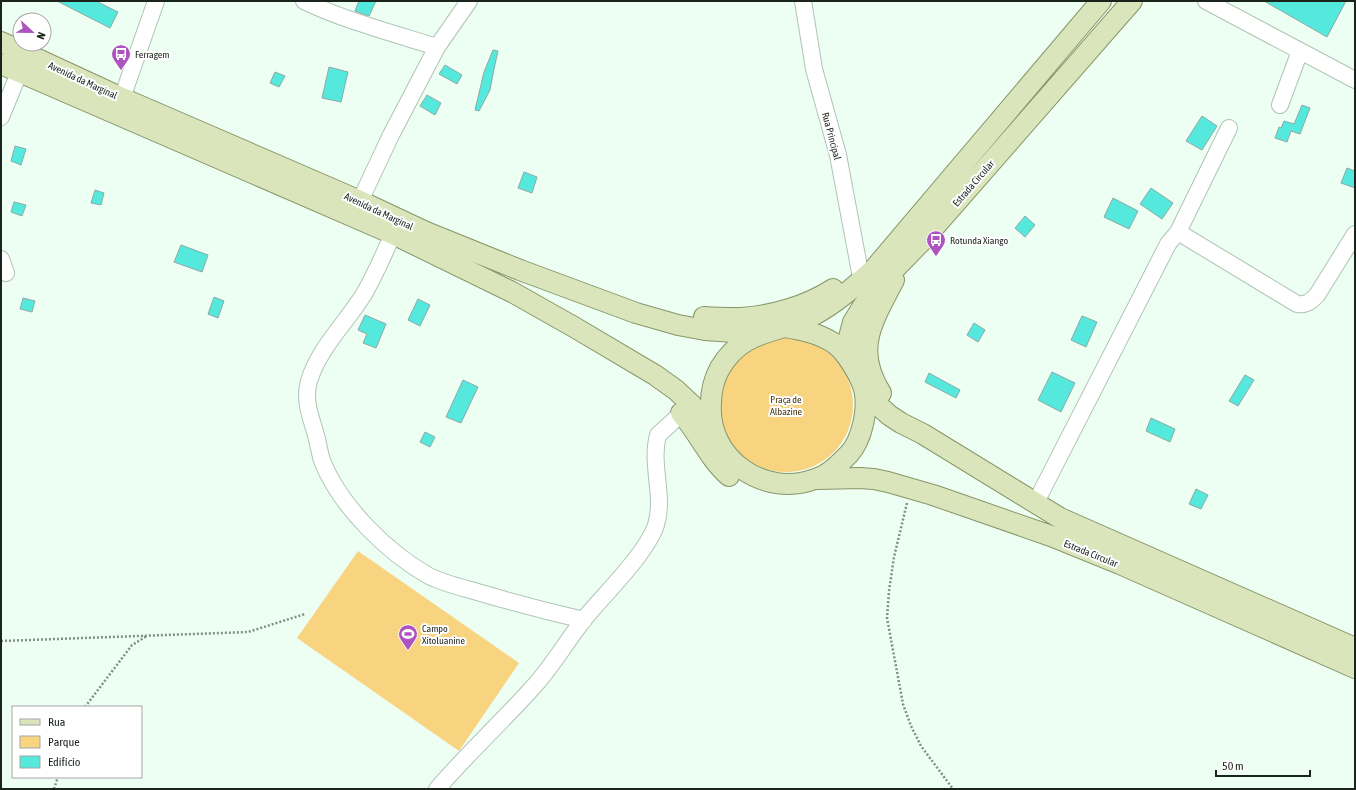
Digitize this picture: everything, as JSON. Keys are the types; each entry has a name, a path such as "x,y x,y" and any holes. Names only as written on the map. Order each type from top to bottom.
{"main road":[{"name":"Estrada Circular","path":"715,434 710,412 712,390 719,369 733,351 751,338 810,317 836,302 874,268 1101,1"},
{"name":"Estrada Circular","path":"1132,1 904,261 885,279 863,306 853,322 848,341 861,383 879,406 889,415 923,434 1060,518 1355,648"},
{"name":"Avenida da Marginal","path":"1,42 122,98 426,232 520,270 636,312 678,325 705,330 733,332 778,328"},
{"name":"Avenida da Marginal","path":"1,64 393,234 512,292 655,375 692,404 715,434"},
{"path":"636,312 695,318 742,318 798,306 824,295 860,272 908,229"},
{"path":"904,261 875,318 868,338 867,357 871,376 881,394 900,414 923,434"},
{"path":"715,434 727,455 745,472 768,482 792,484 816,479 835,468 850,452 861,433 866,411 861,383 849,359 835,344 816,333 778,328"},
{"path":"634,363 692,427 709,454 723,471 736,482 759,493 776,497 793,497 829,490 857,487 933,495"},
{"name":"Estrada Circular","path":"816,479 860,478 888,482 933,495 1051,536 1355,668"}],"street":[{"path":"122,98 156,1"},
{"path":"304,1 368,26 437,47"},
{"path":"360,202 391,135 437,47 469,1"},
{"name":"Rua Principal","path":"803,1 814,69 838,155 860,272"},
{"path":"1206,1 1355,80"},
{"path":"1280,105 1300,51"},
{"path":"1,117 19,73"},
{"path":"1035,504 1168,244 1178,232 1229,128"},
{"path":"1178,232 1297,304 1304,305 1310,302 1316,295 1355,234"},
{"path":"393,234 364,293 347,319 327,344 315,365 309,382 306,399 308,411 323,462 331,479 354,514 402,558 430,576 460,587 534,609 584,620"},
{"path":"436,789 458,764 536,685 584,620 636,558 647,542 656,526 659,507 656,467 657,439 661,431 681,414"}],"path":[{"path":"910,493 894,557 889,590 887,618 903,704 911,726 921,746 953,789"},
{"path":"1,641 248,632 305,614"},
{"path":"86,706 132,645 148,636"},
{"path":"54,789 58,778"}],"green space":[{"name":"Praça de Albazine","path":"786,338 812,343 828,353 838,363 848,379 853,405 848,431 838,447 828,457 812,467 786,472 760,467 744,457 734,447 724,431 719,405 724,379 734,363 744,353 760,343"},
{"name":"Campo Xitoluanine","path":"358,551 519,663 459,751 297,638"}],"building":[{"path":"57,1 96,1 118,12 110,28"},
{"path":"359,1 376,1 369,16 355,11"},
{"path":"1264,1 1346,1 1327,37"},
{"path":"493,50 498,51 490,90 479,111 475,110 484,72"},
{"path":"445,65 462,75 457,84 439,74"},
{"path":"329,67 348,72 341,102 322,98"},
{"path":"275,72 285,76 279,87 270,83"},
{"path":"427,95 441,103 435,115 420,106"},
{"path":"1302,105 1310,108 1300,134 1291,131 1287,142 1275,138 1279,127 1281,128 1284,121 1294,124"},
{"path":"1202,116 1217,126 1202,150 1186,141"},
{"path":"15,146 26,149 21,165 11,161"},
{"path":"1347,168 1355,171 1355,188 1341,183"},
{"path":"524,172 537,177 532,193 518,188"},
{"path":"1151,188 1173,203 1162,219 1140,204"},
{"path":"95,190 104,193 101,205 91,203"},
{"path":"1113,198 1138,211 1129,229 1104,217"},
{"path":"14,202 26,205 22,216 11,212"},
{"path":"1025,216 1035,225 1025,237 1015,228"},
{"path":"181,245 208,255 202,272 174,262"},
{"path":"214,297 224,301 218,318 208,314"},
{"path":"23,298 35,301 32,312 20,309"},
{"path":"418,299 430,305 420,326 408,320"},
{"path":"365,315 386,324 376,348 363,343 367,334 358,330"},
{"path":"1082,316 1097,322 1086,347 1071,340"},
{"path":"974,323 985,330 978,342 967,335"},
{"path":"1052,372 1075,383 1061,412 1038,400"},
{"path":"929,373 960,390 956,398 925,382"},
{"path":"1245,375 1254,380 1238,406 1229,401"},
{"path":"463,380 478,387 461,423 446,417"},
{"path":"1151,418 1175,429 1170,442 1146,431"},
{"path":"425,432 435,437 430,447 420,442"},
{"path":"1196,489 1208,495 1201,509 1189,504"}],"place":[{"name":"Ferragem","path":"121,71"},
{"name":"Rotunda Xiango","path":"936,257"},
{"name":"Campo Xitoluanine","path":"408,651"}]}
